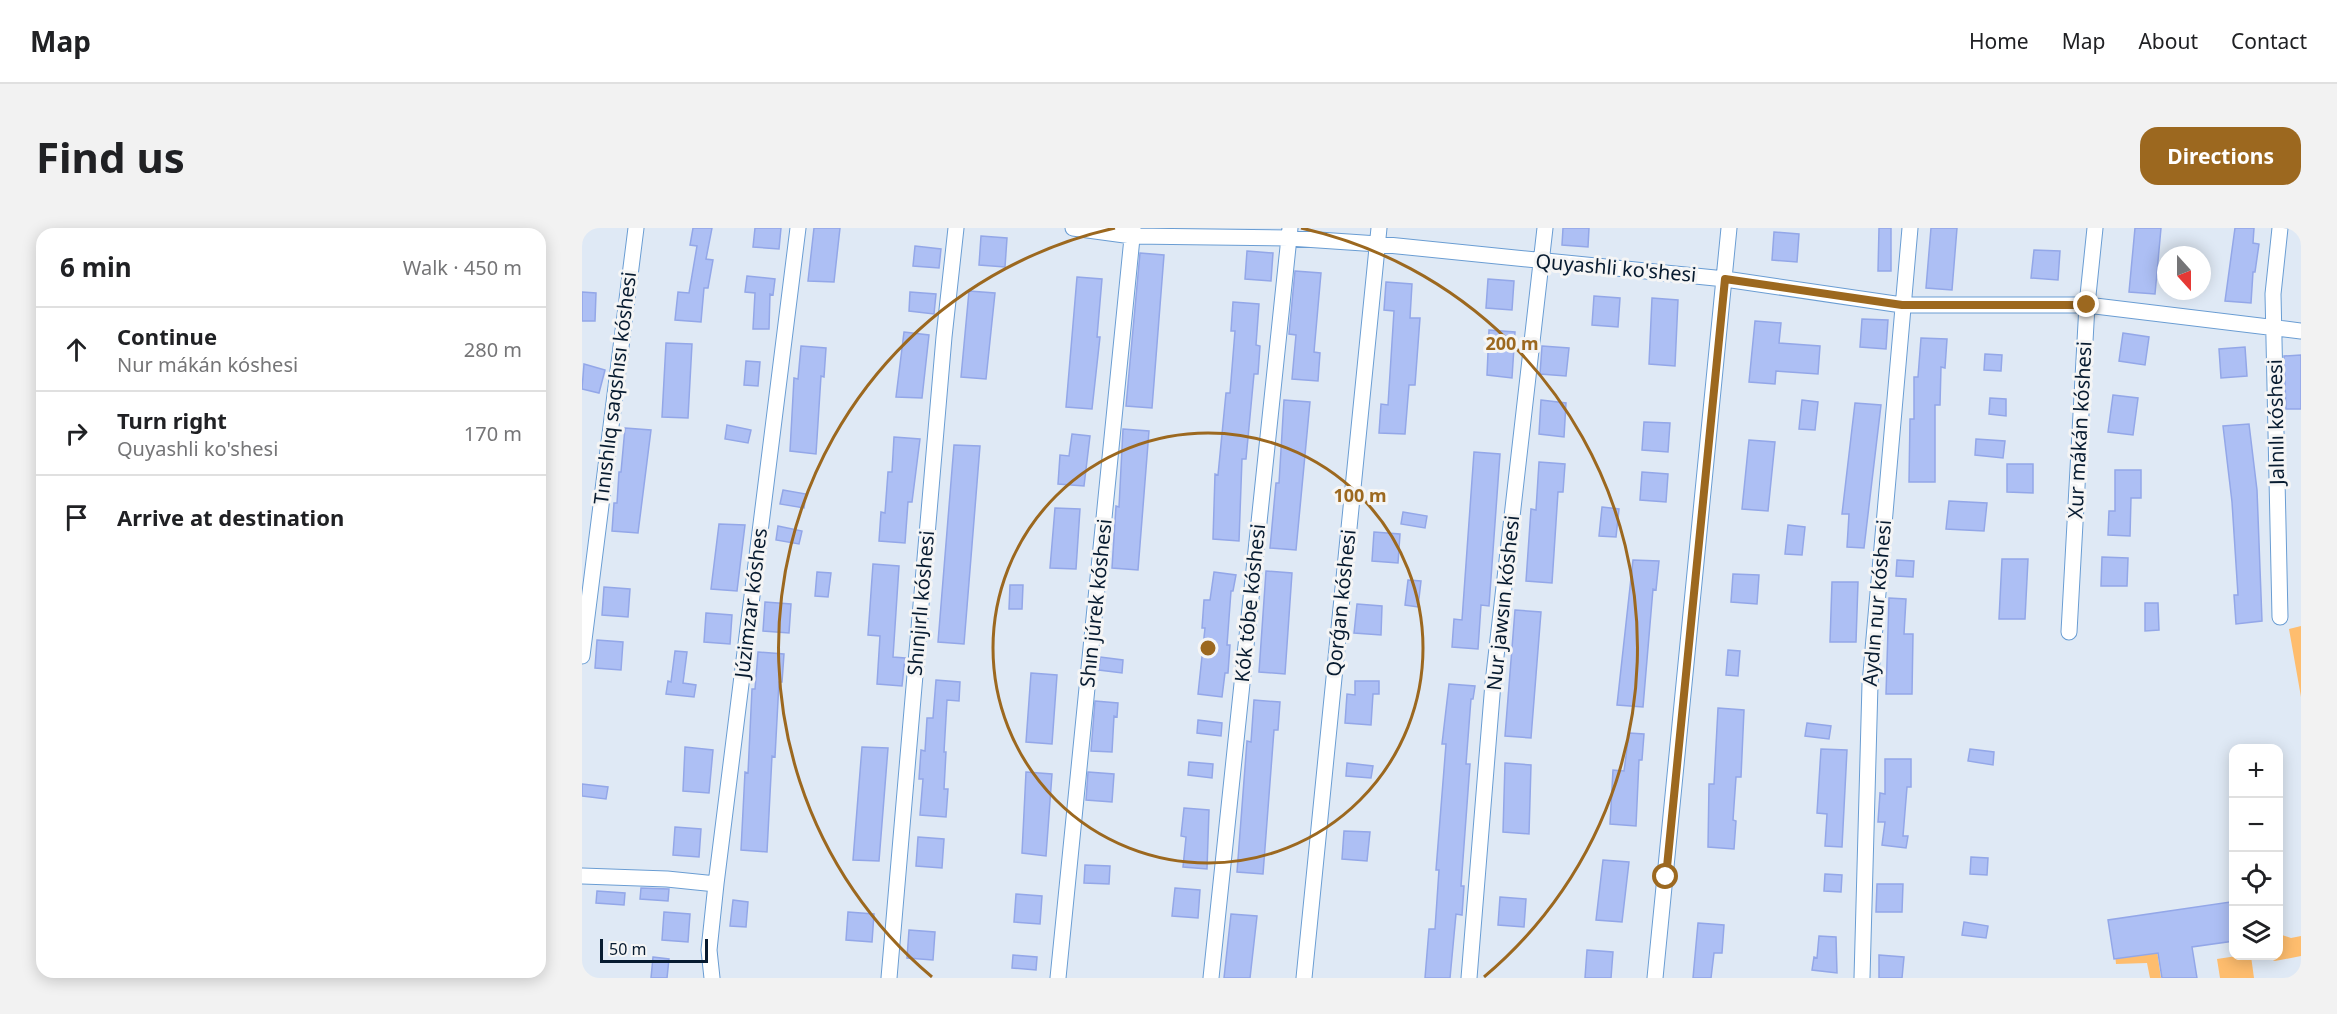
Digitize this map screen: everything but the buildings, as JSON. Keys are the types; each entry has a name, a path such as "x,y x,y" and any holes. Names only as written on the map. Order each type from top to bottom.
{"street":[{"name":"Tınıshlıq saqshısı kóshesi","path":"582,656 636,228"},
{"name":"Júzimzar kóshes","path":"712,978 709,950 716,884 798,228"},
{"name":"Shınjırlı kóshesi","path":"889,978 944,337 956,228"},
{"name":"Quyashli ko'shesi","path":"1073,228 1132,232 1289,233 1725,279 1902,305 2087,305 2301,330"},
{"name":"Qorǵan kóshesi","path":"1304,978 1379,228"},
{"name":"Nur jawsın kóshesi","path":"1469,978 1493,683 1545,228"},
{"path":"1655,978 1729,228"},
{"name":"Aydın nur kóshesi","path":"1862,978 1870,684 1910,228"},
{"name":"Xur mákán kóshesi","path":"2069,632 2087,305 2095,228"},
{"name":"Jalnılı kóshesi","path":"2280,228 2273,294 2280,617"},
{"name":"Shın júrek kóshesi","path":"1058,978 1132,232"},
{"name":"Kók tóbe kóshesi","path":"1211,978 1289,233"},
{"path":"582,876 667,879 716,884"}],"shaded area":[{"path":"2301,626 2301,697 2289,629"},
{"path":"2283,935 2291,938 2301,936 2301,956 2283,959"},
{"path":"2157,951 2161,978 2150,978 2147,963 2116,964 2115,954"},
{"path":"2229,957 2229,960 2252,960 2254,978 2220,978 2217,959"}],"route":[{"path":"1666,877 1725,279 1902,305 2087,305"}]}
